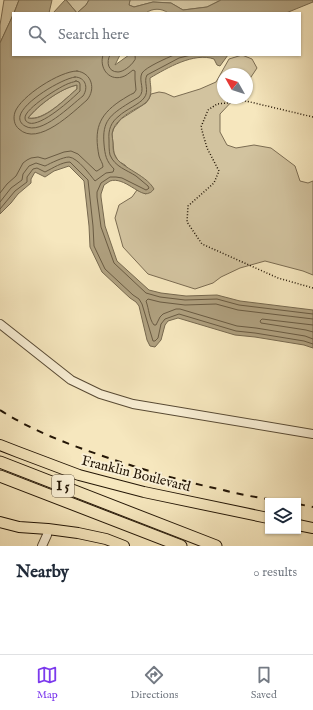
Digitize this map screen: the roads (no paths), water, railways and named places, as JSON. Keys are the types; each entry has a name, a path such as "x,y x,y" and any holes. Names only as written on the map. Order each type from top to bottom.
{"highway":[{"name":"I 5","path":"0,462 216,546"},
{"name":"I 5","path":"0,476 181,546"}],"main road":[{"name":"Franklin Boulevard","path":"0,445 78,475 144,492 265,517"},
{"path":"0,522 19,527 78,533 106,539 124,546"},
{"path":"301,525 313,528"}],"street":[{"path":"0,324 71,380 100,394 133,404 313,434"},
{"path":"42,546 47,536 48,529"}],"water":[{"path":"19,0 52,0 49,12 14,12"},
{"path":"66,0 76,12 54,12"},
{"path":"89,0 130,0 129,5 134,7 153,2 171,3 183,10 207,7 221,0 313,0 313,2 288,12 166,12 157,9 148,12 78,12"},
{"path":"12,17 12,56 120,56 115,65 128,56 227,56 220,66 217,65 214,59 206,57 189,59 150,78 151,92 148,100 125,115 115,126 112,134 113,151 116,158 150,183 154,189 150,193 146,194 121,181 115,180 104,185 101,197 105,226 117,261 149,290 186,296 217,295 240,301 313,310 313,348 304,345 235,335 178,318 168,321 165,325 161,340 155,347 150,346 147,340 139,306 102,272 90,247 84,181 69,166 54,171 45,177 35,172 31,179 31,183 18,194 0,214 0,43","holes":["77,85 77,89 48,113 34,118 28,118 43,103 64,90"]}],"railway":[{"path":"0,410 48,436 130,465 176,479 265,498"},
{"path":"301,505 313,507"}]}
